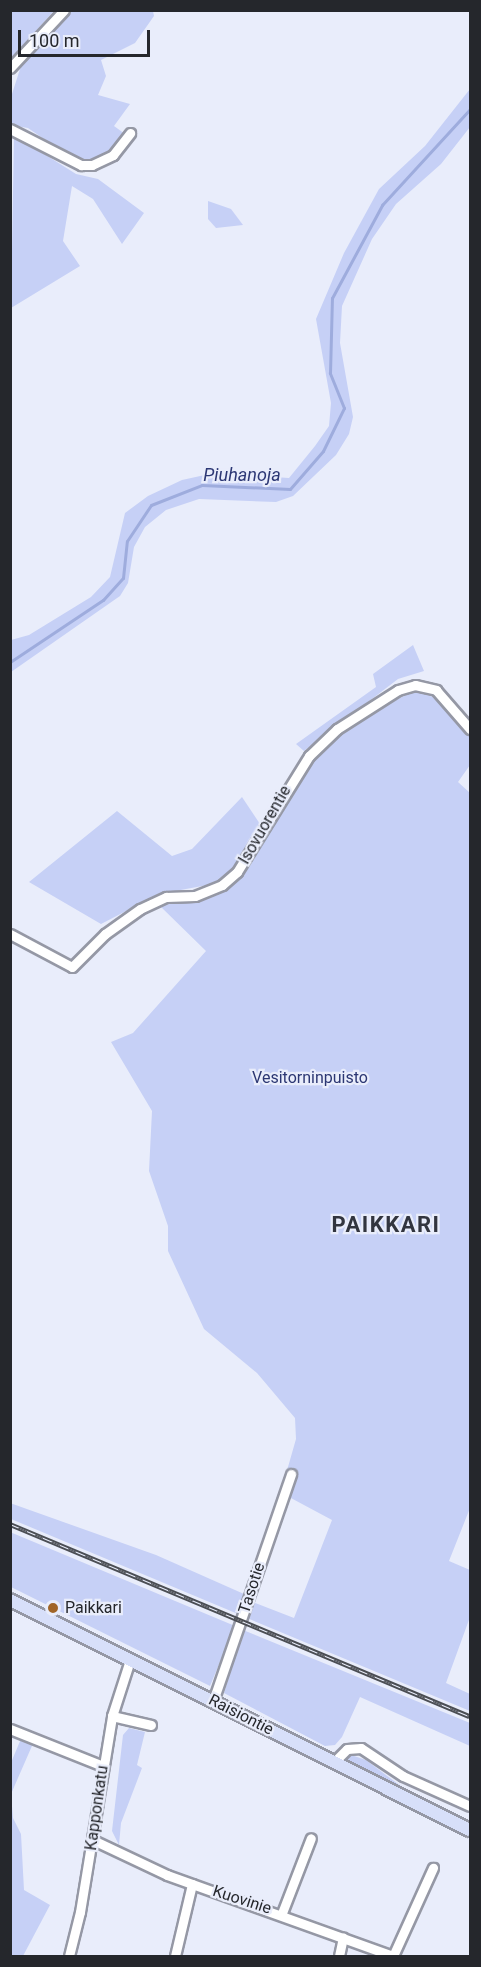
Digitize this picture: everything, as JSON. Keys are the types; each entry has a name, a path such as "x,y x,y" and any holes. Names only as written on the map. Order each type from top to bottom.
{"main road":[{"name":"Raisiontie","path":"10,1600 471,1830"}],"street":[{"path":"10,68 64,10"},
{"path":"10,129 81,165 92,165 113,155 130,133"},
{"name":"Isovuorentie","path":"10,934 72,967 105,934 140,909 222,885 237,872 309,756 337,729 398,690 415,685 436,690 471,729"},
{"name":"Tasotie","path":"213,1701 291,1474"},
{"name":"Kapponkatu","path":"69,1956 93,1840 112,1716 130,1660"},
{"path":"112,1716 151,1725"},
{"path":"10,1729 103,1766"},
{"path":"334,1762 347,1749 361,1748 403,1776 471,1806"},
{"path":"282,1913 311,1838"},
{"name":"Kuovinie","path":"93,1840 192,1884 282,1913 393,1956"},
{"path":"393,1956 433,1868"},
{"path":"175,1956 192,1884"},
{"path":"339,1956 343,1937"}],"green space":[{"path":"10,11 54,11 11,58"},
{"path":"72,11 153,11 154,16 135,43 101,60 106,76 98,95 130,104 114,126 125,134 107,155 94,161 70,157 28,128 11,125 11,97 21,66"},
{"path":"470,89 470,127 441,164 396,204 372,239 342,306 340,343 353,417 349,434 336,455 293,496 276,502 199,499 166,510 145,527 134,547 128,583 120,596 11,672 11,640 29,635 91,597 110,577 125,513 148,496 182,480 214,473 289,478 315,446 329,426 331,403 316,319 344,253 379,189 425,146"},
{"path":"14,135 76,174 98,179 144,213 122,244 93,199 72,186 63,241 80,266 11,308"},
{"path":"208,201 231,209 243,225 216,228 208,219"},
{"path":"413,645 424,671 398,679 304,751 296,744 376,687 373,674"},
{"name":"Vesitorninpuisto","path":"416,690 440,700 470,732 470,765 458,782 470,793 470,1508 449,1561 470,1570 470,1617 446,1683 470,1694 470,1711 247,1618 250,1601 294,1618 332,1520 289,1497 296,1476 286,1474 296,1439 295,1418 257,1373 204,1329 168,1251 168,1226 149,1171 152,1111 111,1042 133,1033 206,951 159,905 193,902 219,893 233,881 301,771 321,750 374,711"},
{"path":"242,797 260,824 232,873 213,884 159,894 101,924 29,882 117,811 172,856 192,849"},
{"path":"10,1503 156,1555 244,1594 238,1614 11,1519"},
{"path":"10,1532 235,1626 210,1686 11,1587"},
{"path":"243,1630 470,1723 470,1746 360,1697 342,1737 335,1745 325,1746 224,1693"},
{"path":"129,1728 145,1732 137,1765 142,1768 121,1823 119,1845 112,1831 123,1735"},
{"path":"23,1734 35,1739 11,1794 13,1818 21,1834 24,1890 50,1905 23,1956 11,1956 10,1765"},
{"path":"351,1755 366,1760 406,1790 346,1760"}],"waterway":[{"name":"Piuhanoja","path":"10,662 103,600 123,578 127,541 151,505 202,485 290,489 323,451 344,408 330,373 332,298 382,205 470,109"}],"railway":[{"path":"10,1524 470,1716"}],"place":[{"name":"Paikkari","path":"53,1608"}],"district":[{"name":"PAIKKARI","path":"386,1225"}]}
